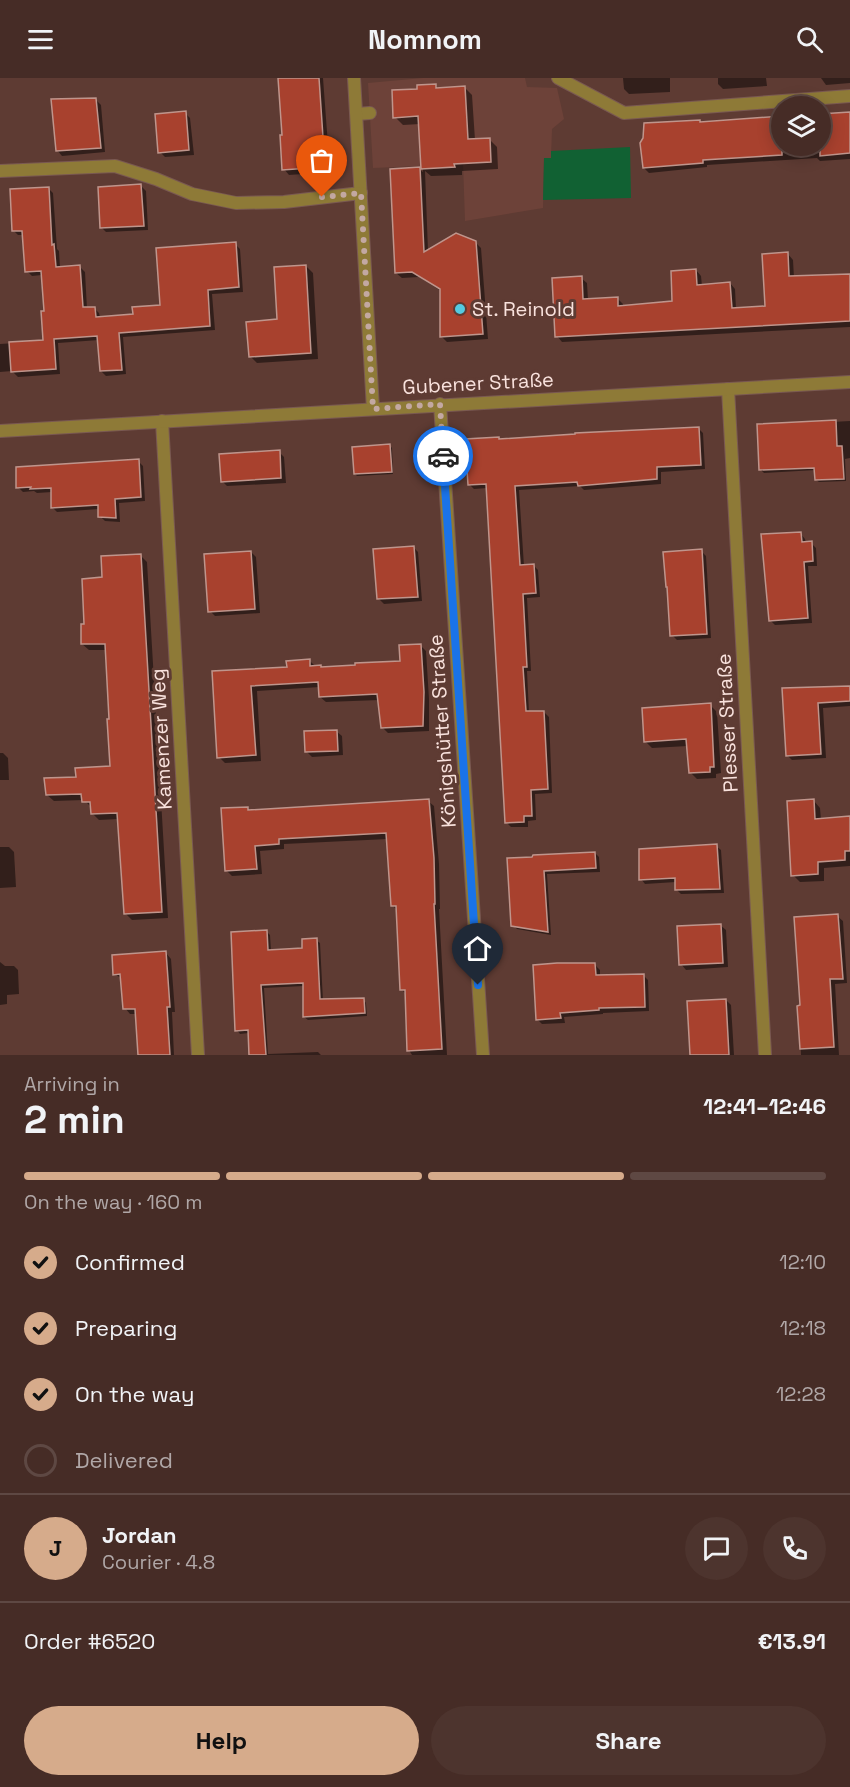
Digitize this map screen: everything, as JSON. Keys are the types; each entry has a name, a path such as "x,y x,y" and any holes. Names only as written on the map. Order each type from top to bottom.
{"street":[{"path":"354,78 373,409"},
{"path":"558,78 624,113 850,96"},
{"path":"357,114 370,113"},
{"path":"0,171 115,166 192,194 236,203 284,202 361,193"},
{"name":"Gubener Straße","path":"0,431 850,382"},
{"name":"Plesser Straße","path":"728,389 765,1055"},
{"name":"Königshütter Straße","path":"440,404 483,1055"},
{"name":"Kamenzer Weg","path":"162,421 198,1055"}],"shaded area":[{"path":"423,78 525,78 527,87 557,88 564,119 552,129 551,158 544,159 543,208 465,221 463,163 455,164 455,167 421,169 420,166 373,168 368,83"}],"green space":[{"path":"630,147 631,198 543,200 544,158 551,158 551,151"}],"building":[{"path":"278,78 319,78 325,167 282,170"},
{"path":"436,84 436,88 465,86 468,139 490,138 491,162 421,169 418,116 393,118 392,90 417,89 417,85"},
{"path":"96,98 101,148 56,151 51,99"},
{"path":"186,111 189,150 158,153 155,114"},
{"path":"850,112 850,153 831,155 831,113"},
{"path":"771,117 771,156 703,160 703,163 643,168 640,143 643,138 644,123 700,120 700,122"},
{"path":"420,167 424,252 456,233 476,241 483,334 440,337 440,289 412,272 395,273 390,169"},
{"path":"141,184 144,226 100,228 98,187"},
{"path":"49,187 52,245 54,244 56,267 80,265 83,307 95,307 96,317 133,314 132,307 160,305 156,248 236,242 239,287 208,290 210,326 119,333 122,370 100,371 97,336 54,339 56,369 11,372 9,342 43,340 41,311 44,311 41,271 25,272 22,231 12,231 10,189"},
{"path":"788,252 789,276 850,274 850,321 555,337 552,278 582,276 583,299 618,297 618,306 672,301 671,271 696,269 697,285 730,282 732,308 765,306 762,254"},
{"path":"306,265 311,353 249,357 246,322 277,319 274,267"},
{"path":"836,420 837,446 842,446 844,479 815,480 814,468 759,470 757,424"},
{"path":"699,427 701,465 657,467 657,479 578,486 577,482 515,486 520,565 534,564 536,593 523,594 527,667 523,667 526,711 544,711 548,789 531,790 532,816 524,816 524,822 505,823 486,484 468,485 465,439"},
{"path":"390,444 392,472 354,474 352,447"},
{"path":"280,450 281,478 221,482 219,454"},
{"path":"139,459 141,497 115,499 116,518 98,517 98,505 51,508 51,488 16,488 16,467"},
{"path":"801,532 802,542 812,541 813,561 804,562 808,618 769,621 761,534"},
{"path":"414,546 418,597 377,599 373,549"},
{"path":"702,549 707,634 670,636 663,552"},
{"path":"251,551 255,609 208,612 204,554"},
{"path":"141,554 162,912 124,914 117,813 91,814 90,802 82,802 81,794 46,795 44,778 76,777 75,768 110,766 105,644 81,644 81,624 84,624 82,579 102,577 101,556"},
{"path":"421,644 424,692 423,726 381,728 377,694 319,697 318,682 251,686 256,755 217,758 212,671 287,667 286,661 310,659 310,666 321,665 321,667 400,661 399,645"},
{"path":"850,686 850,701 818,703 821,754 786,756 782,688"},
{"path":"711,703 714,767 710,767 710,772 689,773 686,739 644,742 642,708"},
{"path":"337,730 338,751 305,752 304,731"},
{"path":"429,799 434,858 434,904 442,1049 407,1051 405,990 400,990 396,906 391,906 386,833 279,839 279,844 255,846 257,869 225,871 221,808 248,807 248,810"},
{"path":"814,799 815,819 850,816 850,851 845,851 845,860 818,862 818,874 791,876 787,801"},
{"path":"717,844 720,889 675,890 675,878 639,880 639,849"},
{"path":"595,852 596,868 544,871 548,932 511,926 507,858"},
{"path":"838,914 843,979 830,979 834,1047 800,1049 797,1006 800,1005 794,917"},
{"path":"721,924 723,963 679,965 677,926"},
{"path":"267,930 268,950 302,948 302,939 317,938 320,999 364,998 365,1013 303,1017 303,983 261,985 266,1055 249,1055 248,1030 235,1031 231,932"},
{"path":"166,951 170,1007 167,1007 170,1055 138,1055 135,1009 123,1009 120,974 113,975 112,955"},
{"path":"595,963 596,975 644,974 645,1007 599,1008 599,1010 560,1013 561,1018 536,1020 533,965"},
{"path":"726,999 729,1055 690,1055 687,1001"}],"way so far":[{"path":"322,197 361,193 373,409 440,404 443,456"}],"place":[{"name":"St. Reinold","path":"460,309"}],"route":[{"path":"443,456 478,985"}]}
